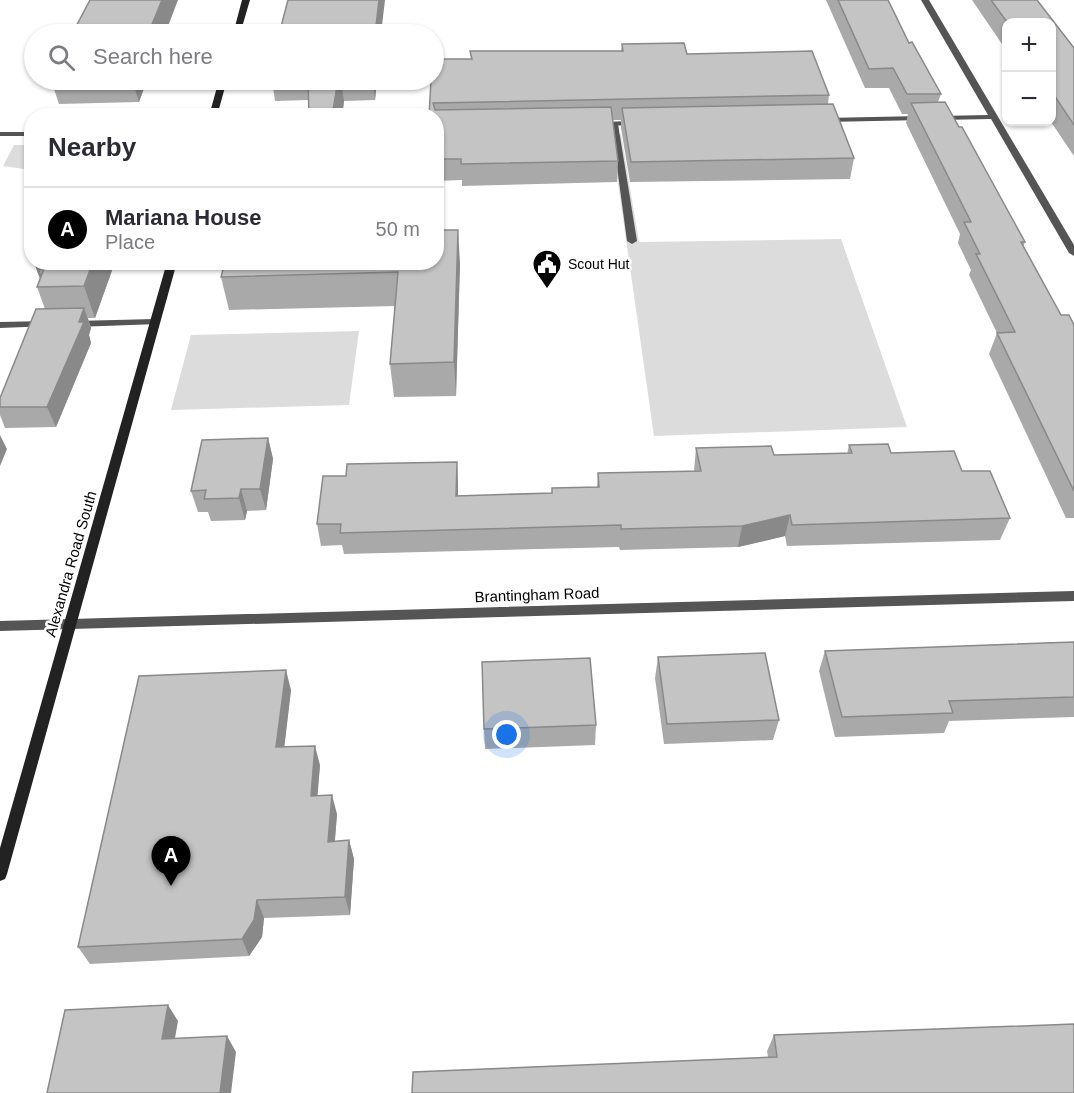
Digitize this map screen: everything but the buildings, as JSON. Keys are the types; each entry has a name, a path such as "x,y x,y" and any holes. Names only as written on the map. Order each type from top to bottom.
{"street":[{"path":"239,24 246,0"},
{"path":"925,0 1074,252"},
{"path":"215,108 221,90"},
{"path":"816,120 993,117"},
{"path":"590,124 650,123"},
{"path":"614,124 632,241"},
{"path":"0,134 24,134"},
{"name":"Alexandra Road South","path":"0,874 170,270"},
{"path":"0,325 155,322"},
{"name":"Brantingham Road","path":"0,626 1074,596"}],"shaded area":[{"path":"611,134 621,134 639,242 841,239 907,427 654,436"},
{"path":"14,145 24,145 24,169 3,166"},
{"path":"359,331 349,405 171,410 191,335"}],"place":[{"name":"Scout Hut","path":"547,290"},
{"name":"Mariana House","path":"171,886"}]}
